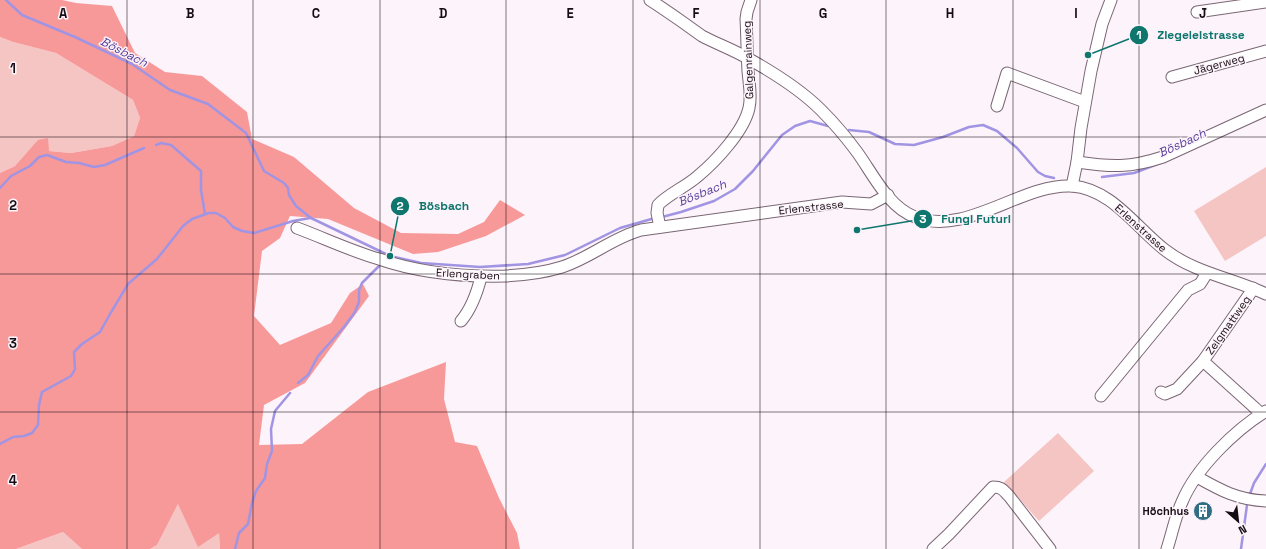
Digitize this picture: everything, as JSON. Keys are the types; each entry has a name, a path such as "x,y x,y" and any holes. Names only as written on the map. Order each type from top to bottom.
{"street":[{"path":"650,0 702,36 748,58 799,91 821,110 850,142 888,195"},
{"name":"Galgenrainweg","path":"659,220 657,208 661,202 683,188 710,166 742,125 751,100 746,19 751,0"},
{"path":"1072,186 1077,162 1085,102 1100,33 1111,0"},
{"path":"1197,12 1266,2"},
{"name":"Jägerweg","path":"1172,77 1266,51"},
{"path":"997,106 1007,73 1085,102"},
{"path":"1077,162 1113,166 1146,163 1163,157 1266,110"},
{"name":"Erlenstrasse","path":"659,220 842,202 871,204 888,195 899,207 912,216 928,221 946,222 960,219 1051,188 1072,186 1094,192 1114,204 1129,216 1157,244 1183,262 1207,273 1253,288 1266,294"},
{"name":"Erlengraben","path":"297,228 377,259 407,267 442,273 481,277 550,271 573,263 619,238 659,220"},
{"path":"1101,396 1188,290 1200,284 1207,273"},
{"path":"462,321 469,312 481,277"},
{"name":"Zelgmattweg","path":"1161,392 1165,394 1177,389 1203,361 1253,288"},
{"name":"Zelgmattweg","path":"1203,361 1263,412"},
{"path":"1167,549 1182,502 1196,477 1225,443 1246,424 1263,412"},
{"path":"1196,477 1237,497 1266,501"},
{"path":"933,549 993,487 1003,489 1050,549"}],"shaded area":[{"path":"0,0 62,0 76,3 112,6 135,53 165,72 202,76 247,112 252,139 294,157 354,208 401,233 458,234 484,222 500,200 525,215 486,236 438,252 413,254 328,219 290,216 280,238 262,251 254,316 280,345 331,323 350,293 363,284 369,296 305,383 264,405 259,445 302,444 368,392 446,362 444,399 455,442 477,446 499,498 517,533 520,549 220,549 219,533 198,547 178,504 157,545 150,549 82,549 63,532 16,549 0,549 0,173 15,166 38,140 48,138 49,151 71,153 112,146 134,136 140,118 133,100 56,53 13,42 0,37"},
{"path":"0,37 13,42 56,53 133,100 140,118 134,136 112,146 71,153 49,151 39,140 15,166 0,173"},
{"path":"1266,167 1266,236 1225,261 1194,211"},
{"path":"1058,433 1094,471 1039,521 1004,482"},
{"path":"178,504 219,533 220,549 150,549 157,545"},
{"path":"63,532 82,549 16,549"}],"waterway":[{"name":"Bösbach","path":"6,0 22,15 75,37 132,64 170,90 208,104 246,133 264,171 284,183 288,188 289,195 296,206 311,218 390,256 421,263 480,267 528,264 565,255 620,228 655,218"},
{"name":"Bösbach","path":"662,217 714,201 735,189 753,171 782,135 795,126 810,121 828,126"},
{"name":"Bösbach","path":"849,130 869,132 895,144 914,145 943,137 969,127 983,125 997,131 1017,148 1038,172 1045,176 1054,178"},
{"path":"156,145 161,143 171,145 201,171 201,190 205,214"},
{"path":"0,188 11,176 30,166 39,157 47,155 66,162 79,163 94,167 105,165 144,148"},
{"name":"Bösbach","path":"1102,177 1134,173 1163,162"},
{"path":"0,444 13,437 24,436 32,433 38,425 39,405 42,392 71,376 75,369 74,352 82,344 100,332 128,284 157,259 183,226 192,219 209,213 216,213 225,218 233,227 242,231 254,233 293,221 310,218"},
{"path":"298,383 308,375 318,356 344,327 355,312 359,302 359,290 362,283 379,266"},
{"path":"235,549 239,533 248,524 256,491 265,478 267,464 272,451 271,429 275,411 290,393"},
{"path":"1250,494 1254,483 1266,464"},
{"path":"1241,549 1247,505"}],"place":[{"name":"Ziegeleistrasse","path":"1088,55"},
{"name":"Fungi Futuri","path":"857,230"},
{"name":"Bösbach","path":"390,256"},
{"name":"Höchhus","path":"1203,511"}]}
